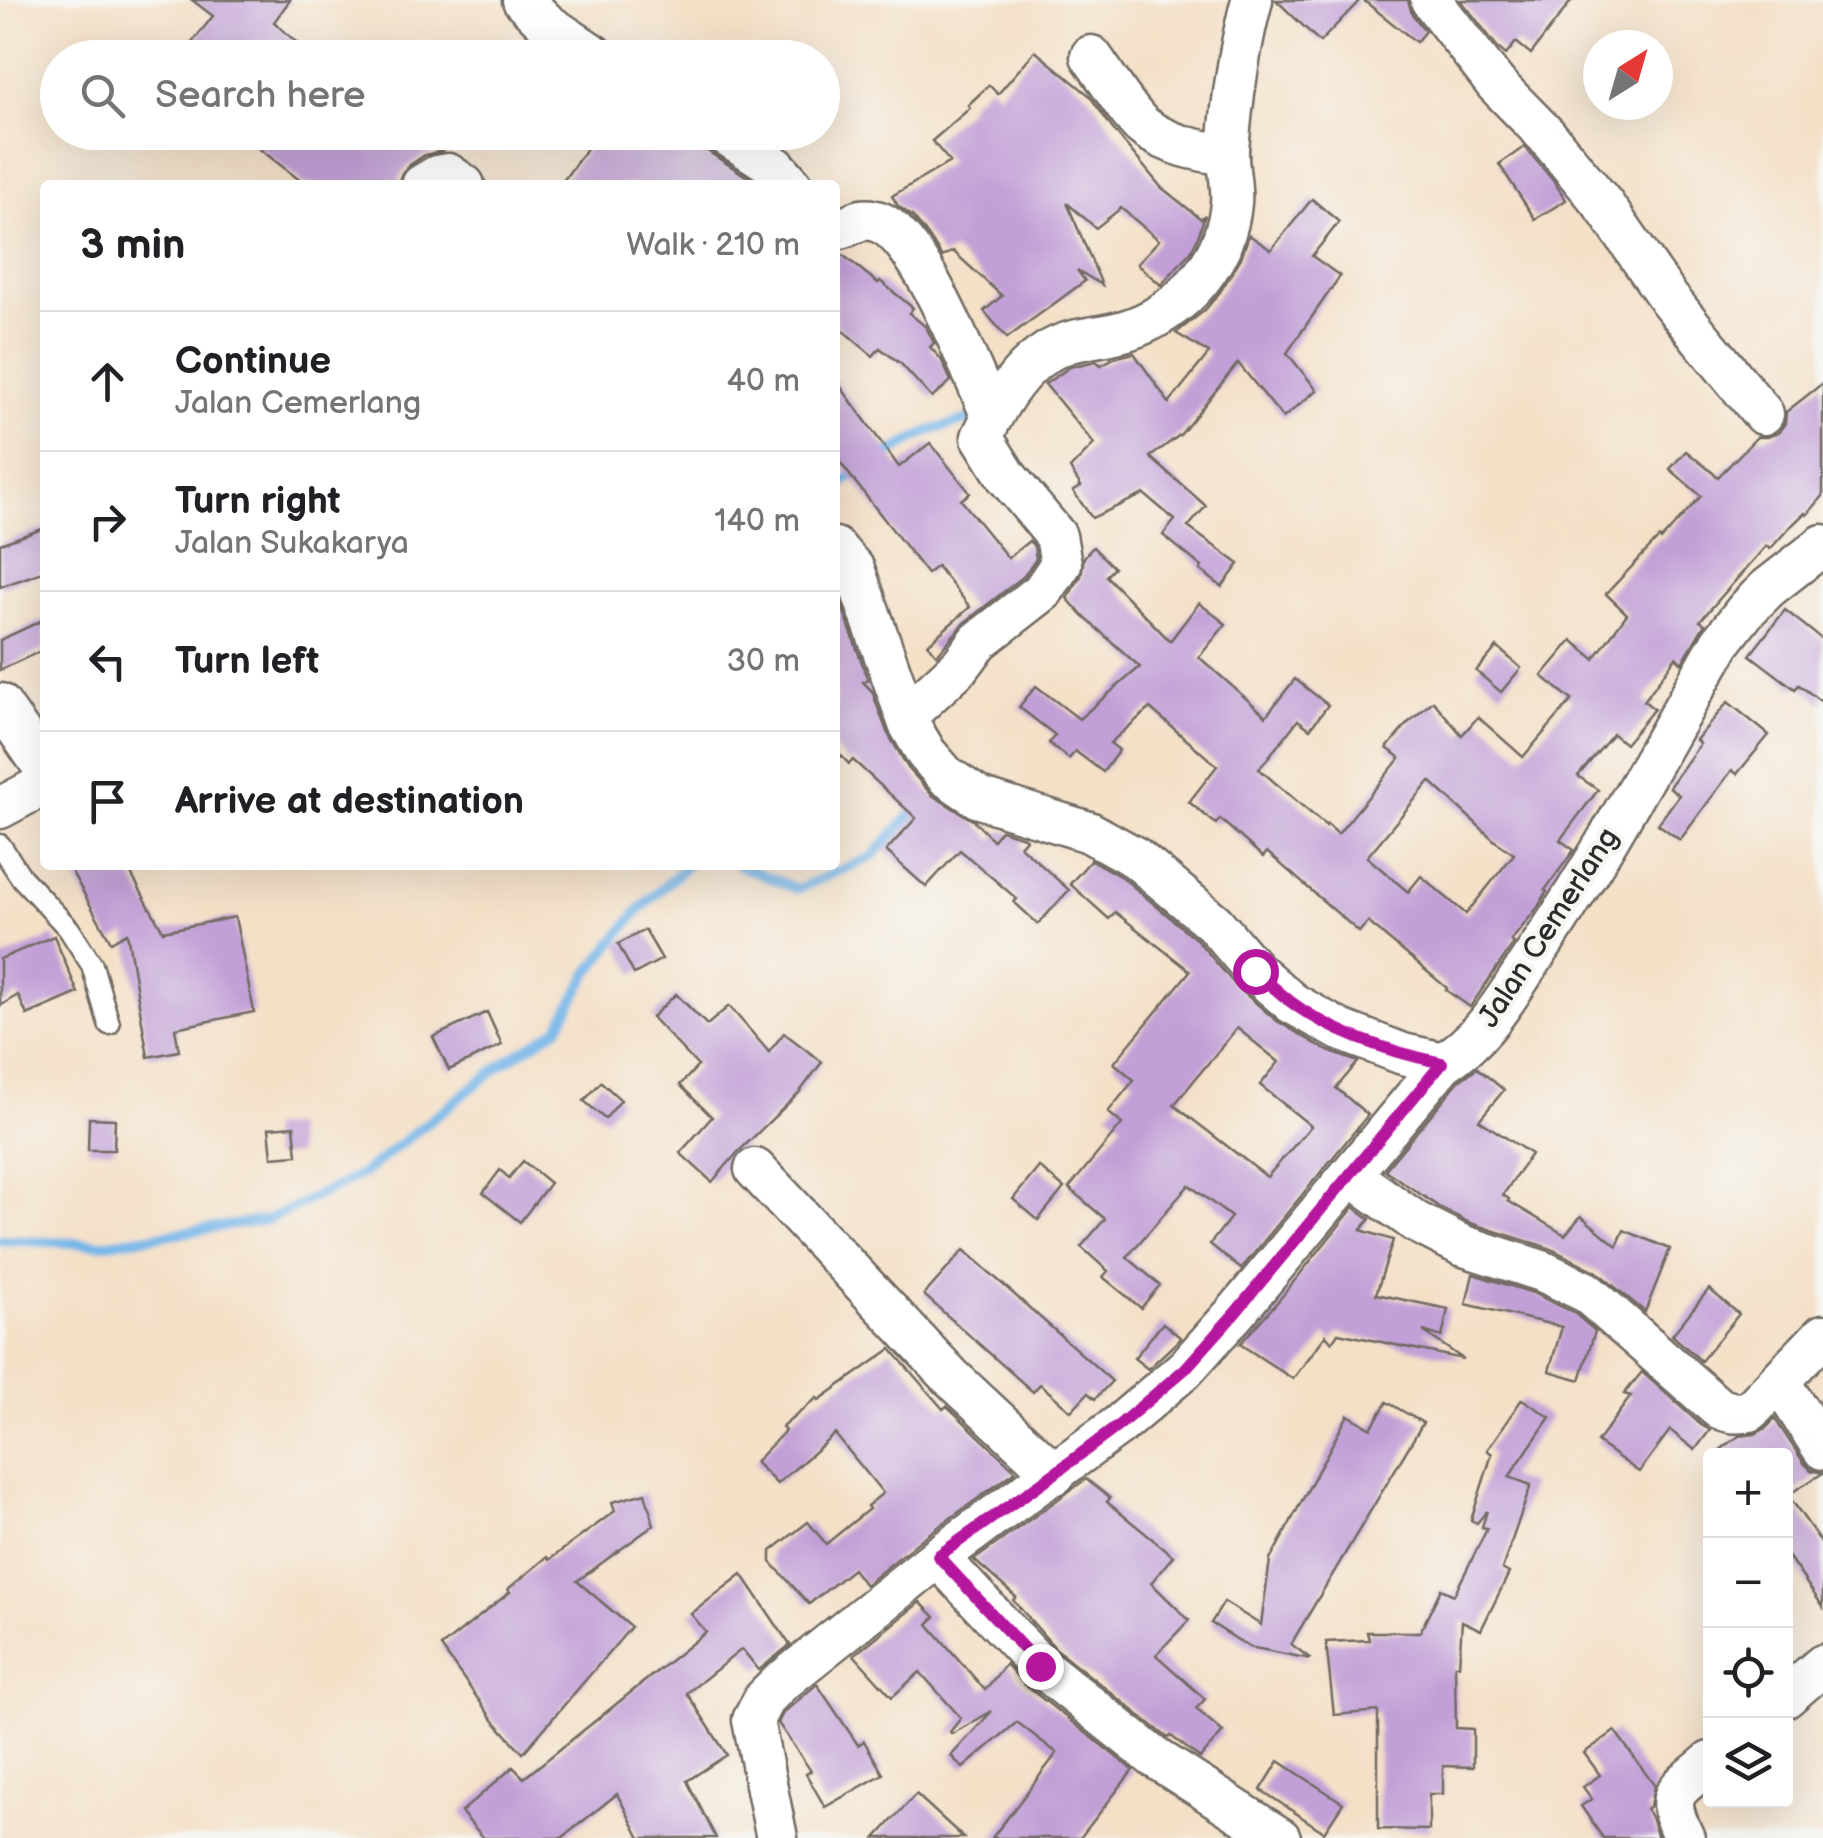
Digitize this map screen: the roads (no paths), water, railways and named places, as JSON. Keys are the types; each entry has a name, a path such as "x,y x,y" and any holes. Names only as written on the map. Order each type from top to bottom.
{"street":[{"path":"523,0 547,24 571,40"},
{"path":"907,715 961,666 978,641 1042,592 1062,564 1056,536 1006,477 982,437 992,416 1022,374 1044,353 1075,338 1141,326 1164,314 1195,285 1219,250 1232,203 1228,155 1241,42 1252,0"},
{"path":"1431,0 1496,84 1546,134 1603,204 1669,299 1763,414"},
{"path":"1091,56 1142,126 1172,142 1228,155"},
{"path":"750,150 788,180"},
{"path":"431,180 448,174 457,180"},
{"path":"840,228 859,218 879,222 894,232 914,255 992,416"},
{"name":"Jalan Cemerlang","path":"776,1838 755,1734 754,1720 764,1699 938,1556 1118,1426 1185,1369 1442,1063 1458,1054 1483,1028 1569,905 1721,642 1768,588 1823,545"},
{"path":"840,553 854,568 907,715 926,754 946,776 979,798 1089,832 1136,858 1214,923 1255,971 1292,1003 1340,1030 1403,1054 1442,1063"},
{"path":"0,704 40,762"},
{"path":"0,808 40,787"},
{"path":"756,1169 952,1378 1054,1474"},
{"path":"1350,1175 1416,1222 1462,1244 1542,1270 1586,1292 1727,1412 1750,1411 1823,1335"},
{"path":"1779,1381 1823,1448"},
{"path":"938,1556 1040,1666 1154,1757 1280,1838"},
{"path":"1793,1691 1823,1665"},
{"path":"1684,1838 1671,1809 1674,1797 1703,1768"}],"lane":[{"path":"0,845 21,877 69,928 92,965 109,1024"}],"waterway":[{"path":"879,459 929,431 971,419 975,414"},
{"path":"840,484 860,470"},
{"path":"750,870 797,889 872,857 919,806"},
{"path":"0,1240 101,1244 267,1220 362,1174 501,1065 558,1028 588,974 638,911 682,870"}]}
